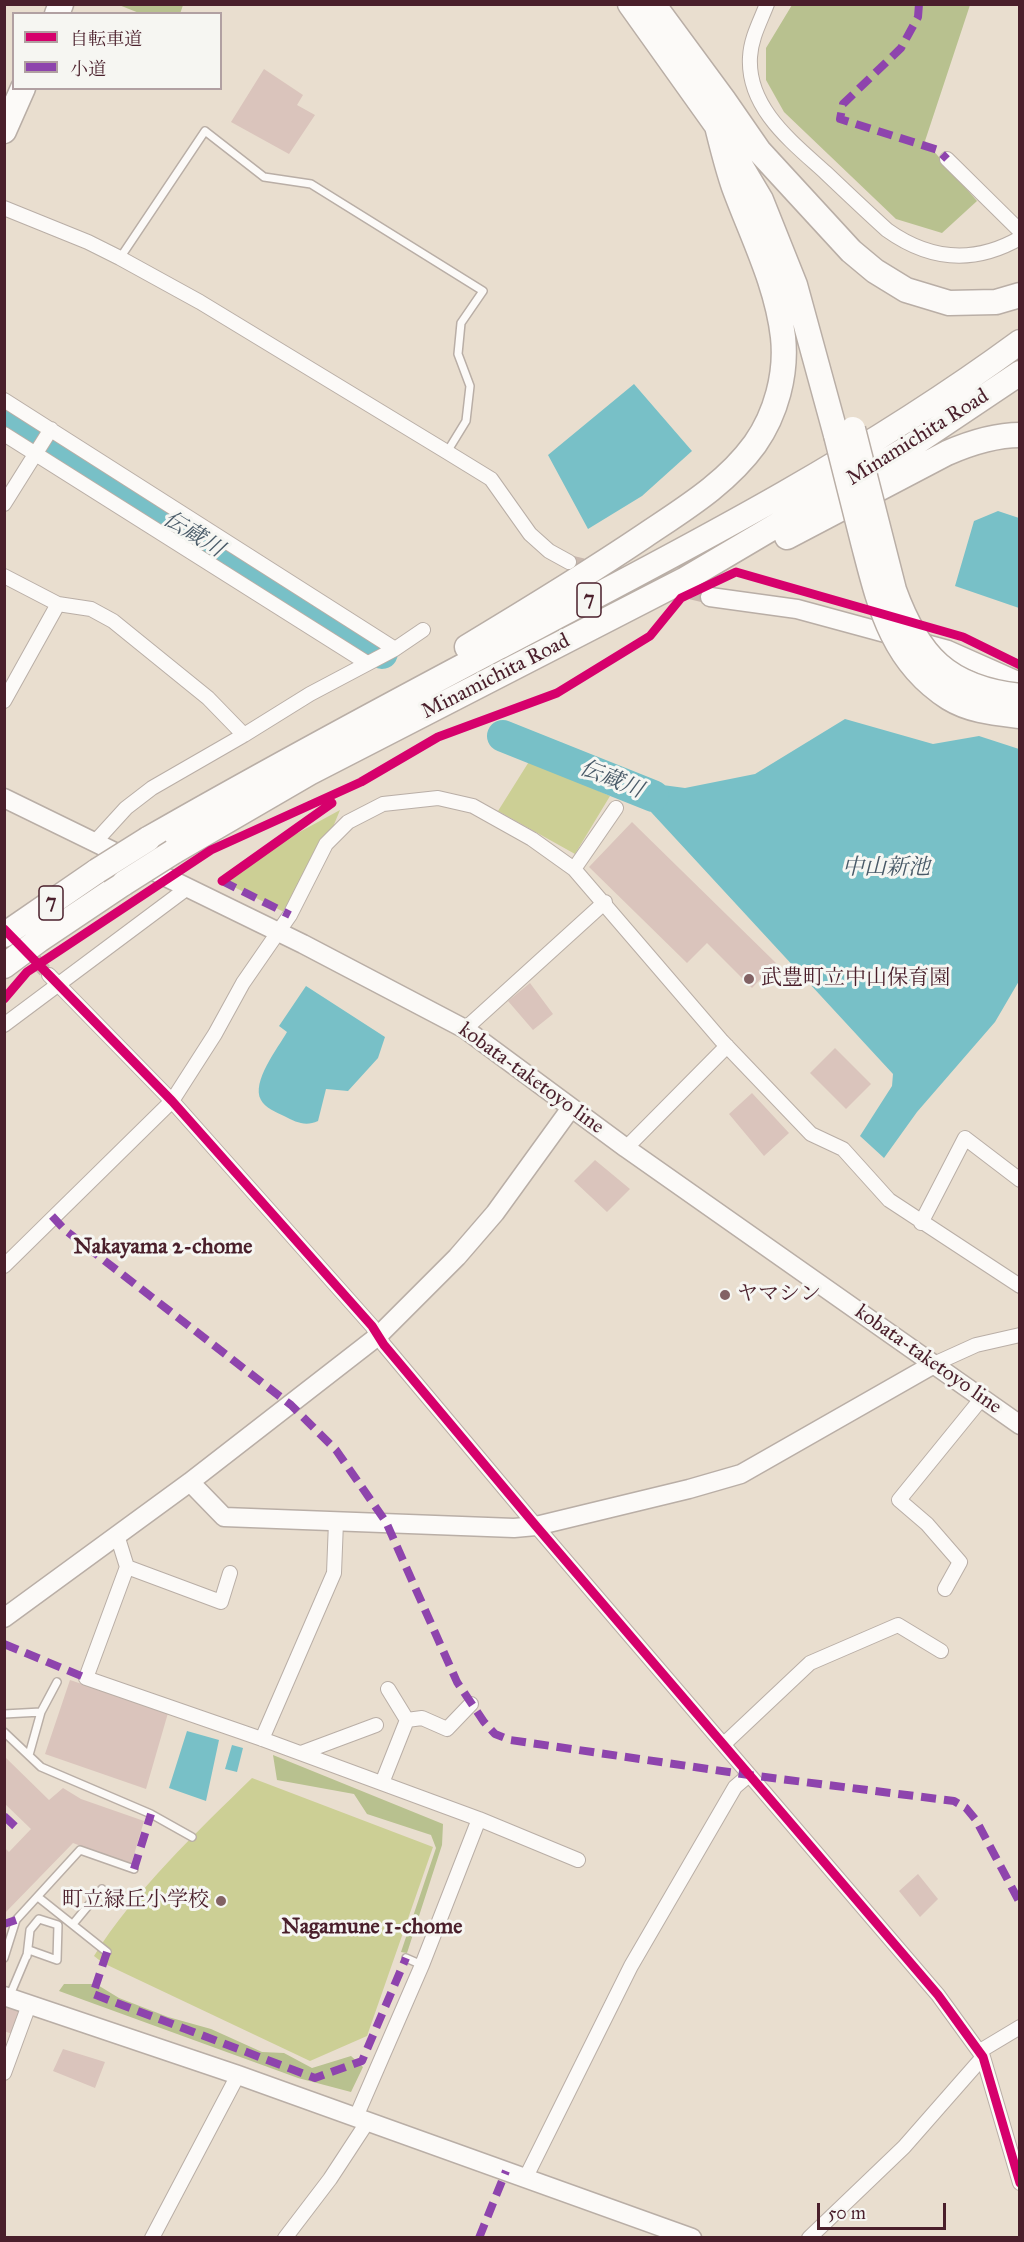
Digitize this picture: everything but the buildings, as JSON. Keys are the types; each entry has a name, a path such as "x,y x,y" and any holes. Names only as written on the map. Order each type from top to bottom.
{"highway":[{"path":"630,4 717,126 771,221 795,285 894,590 920,644 934,662 963,682 994,693 1020,696"},
{"path":"653,4 759,151 851,251 875,271 906,290 949,303 996,302 1020,295"},
{"path":"4,97 12,81"},
{"path":"4,131 22,90"},
{"path":"330,737 434,667 614,556 704,495 740,463 755,444 773,409 781,386 783,338 773,290 733,185 717,126"},
{"path":"759,151 809,277 878,599 888,627 903,654 925,679 950,698 978,710 1020,716"},
{"name":"Minamichita Road","path":"4,935 148,839 330,737 658,564 808,479 919,410 1020,342"},
{"name":"Minamichita Road","path":"4,966 39,940 173,852 309,773 684,580 911,446 1020,373"},
{"path":"510,670 579,647 947,453 992,438 1020,435"}],"street":[{"path":"767,4 755,33 750,59 753,81 761,104 777,128 878,222 905,242 928,252 949,256 977,253 1007,246 1020,238"},
{"path":"947,159 1020,231"},
{"path":"4,208 88,242 200,302 491,479 530,534 549,550 569,562"},
{"path":"4,400 394,649"},
{"path":"4,504 51,429"},
{"path":"4,434 368,663"},
{"path":"4,576 58,603 91,609 113,621 208,698 244,735"},
{"path":"710,597 797,609 948,650 1020,681"},
{"path":"4,701 58,603"},
{"path":"95,842 126,808 153,788 310,694 394,649 423,630"},
{"name":"kobata-taketoyo line","path":"4,798 186,889 279,932 465,1029 626,1148 1020,1425"},
{"path":"4,1266 172,1101 215,1034 243,983 290,915 326,844 348,822 383,804 438,798 473,806 532,839 574,869 605,902 727,1046 811,1134 843,1149 889,1200 1020,1286"},
{"path":"574,869 616,808"},
{"path":"4,1025 54,980 186,889"},
{"path":"465,1029 605,902"},
{"path":"54,980 172,1101 372,1326 536,1526 938,1995 981,2054 1020,2183"},
{"path":"626,1148 727,1046"},
{"path":"4,1618 190,1482 378,1336 457,1257 495,1213 571,1108"},
{"path":"921,1223 965,1138 1020,1180"},
{"path":"190,1482 224,1517 514,1528 536,1526 741,1474 934,1364 976,1345 1020,1335"},
{"path":"945,1590 960,1562 927,1524 899,1500 982,1398"},
{"path":"262,1739 334,1573 336,1521"},
{"path":"117,1534 127,1567 86,1678 301,1753 479,1819 579,1860"},
{"path":"127,1567 221,1602 230,1574"},
{"path":"724,1744 810,1663 839,1650 898,1625 942,1651"},
{"path":"388,1689 407,1720"},
{"path":"407,1720 422,1718 447,1729 471,1704"},
{"path":"382,1783 407,1720"},
{"path":"301,1753 376,1725"},
{"path":"526,2177 631,1966 735,1786 749,1775"},
{"path":"285,2238 330,2179 362,2119 479,1819"},
{"path":"7,1997 238,2074 692,2238"},
{"path":"4,2073 29,2005"},
{"path":"809,2238 904,2147 981,2054 1020,2027"},
{"path":"152,2238 238,2074"}],"lane":[{"path":"120,258 205,130 264,177 311,184 483,291 461,323 458,354 470,386 466,421 447,452"},
{"path":"29,1755 41,1712 57,1682"},
{"path":"4,1714 41,1712"},
{"path":"4,1732 41,1767 151,1815 192,1837"},
{"path":"4,1958 16,1920 80,1850 134,1869"},
{"path":"73,1924 102,1890"},
{"path":"38,1897 106,1952"},
{"path":"7,1997 27,1956 29,1950 57,1960 58,1925 39,1919 30,1930 27,1956"},
{"path":"406,1958 422,1965"}],"green space":[{"path":"119,5 183,5 181,12 136,12"},
{"path":"792,5 970,5 925,141 977,201 942,233 896,219 784,112 766,80 766,48"},
{"path":"530,760 610,796 575,854 498,811"},
{"path":"340,810 326,844 290,915 222,881 261,853"},
{"path":"273,1755 443,1824 442,1845 407,1953 401,1952 436,1848 431,1835 367,1814 354,1794 277,1780"},
{"path":"252,1778 433,1847 367,2036 310,2061 103,1963 94,1956 148,1885 188,1841"},
{"path":"64,1984 96,1984 119,1998 168,2017 211,2029 262,2052 284,2053 312,2068 351,2056 363,2067 351,2092 298,2078 59,1991"}],"water":[{"path":"634,384 692,451 642,496 588,529 548,455"},
{"path":"998,511 1019,518 1019,608 955,586 974,521"},
{"name":"中山新池","path":"845,719 933,744 979,736 1019,749 1019,981 995,1022 917,1112 884,1158 860,1136 892,1086 893,1074 651,812 655,784 685,788 755,774"},
{"path":"306,986 385,1037 378,1058 348,1091 326,1089 318,1121 305,1124 268,1108 261,1100 259,1093 262,1075 287,1032 279,1026"},
{"path":"187,1731 219,1740 206,1801 169,1788"},
{"path":"232,1745 243,1748 237,1772 225,1769"}],"waterway":[{"name":"伝蔵川","path":"4,418 382,653"},
{"name":"伝蔵川","path":"503,736 653,796"}],"tunnel":[{"path":"569,562 710,597"},
{"path":"21,945 49,975"}],"marked path":[{"path":"919,4 918,17 901,48 843,104 840,119 938,150 947,159"},
{"path":"222,881 290,915"},
{"path":"52,1216 65,1230 291,1405 336,1450 386,1522 457,1682 484,1722 495,1734 510,1740 749,1775 954,1801 966,1808 976,1820 1020,1903"},
{"path":"4,1644 86,1678"},
{"path":"134,1869 151,1814"},
{"path":"4,1816 19,1830"},
{"path":"4,1924 16,1920"},
{"path":"107,1952 93,1994 315,2078 362,2061 406,1958"},
{"path":"479,2238 506,2171"}],"cycle path":[{"path":"4,999 27,972 211,850 361,782 438,737 557,693 650,636 681,598 736,572 963,637 1020,665"},
{"path":"222,881 332,803"},
{"path":"4,929 172,1101 372,1326 384,1345 536,1526 938,1995 983,2057 1020,2183"}],"place":[{"name":"武豊町立中山保育園","path":"749,979"},
{"name":"ヤマシン","path":"725,1295"},
{"name":"町立緑丘小学校","path":"221,1901"}],"district":[{"name":"Nakayama 2-chome","path":"163,1248"},
{"name":"Nagamune 1-chome","path":"372,1928"}]}
